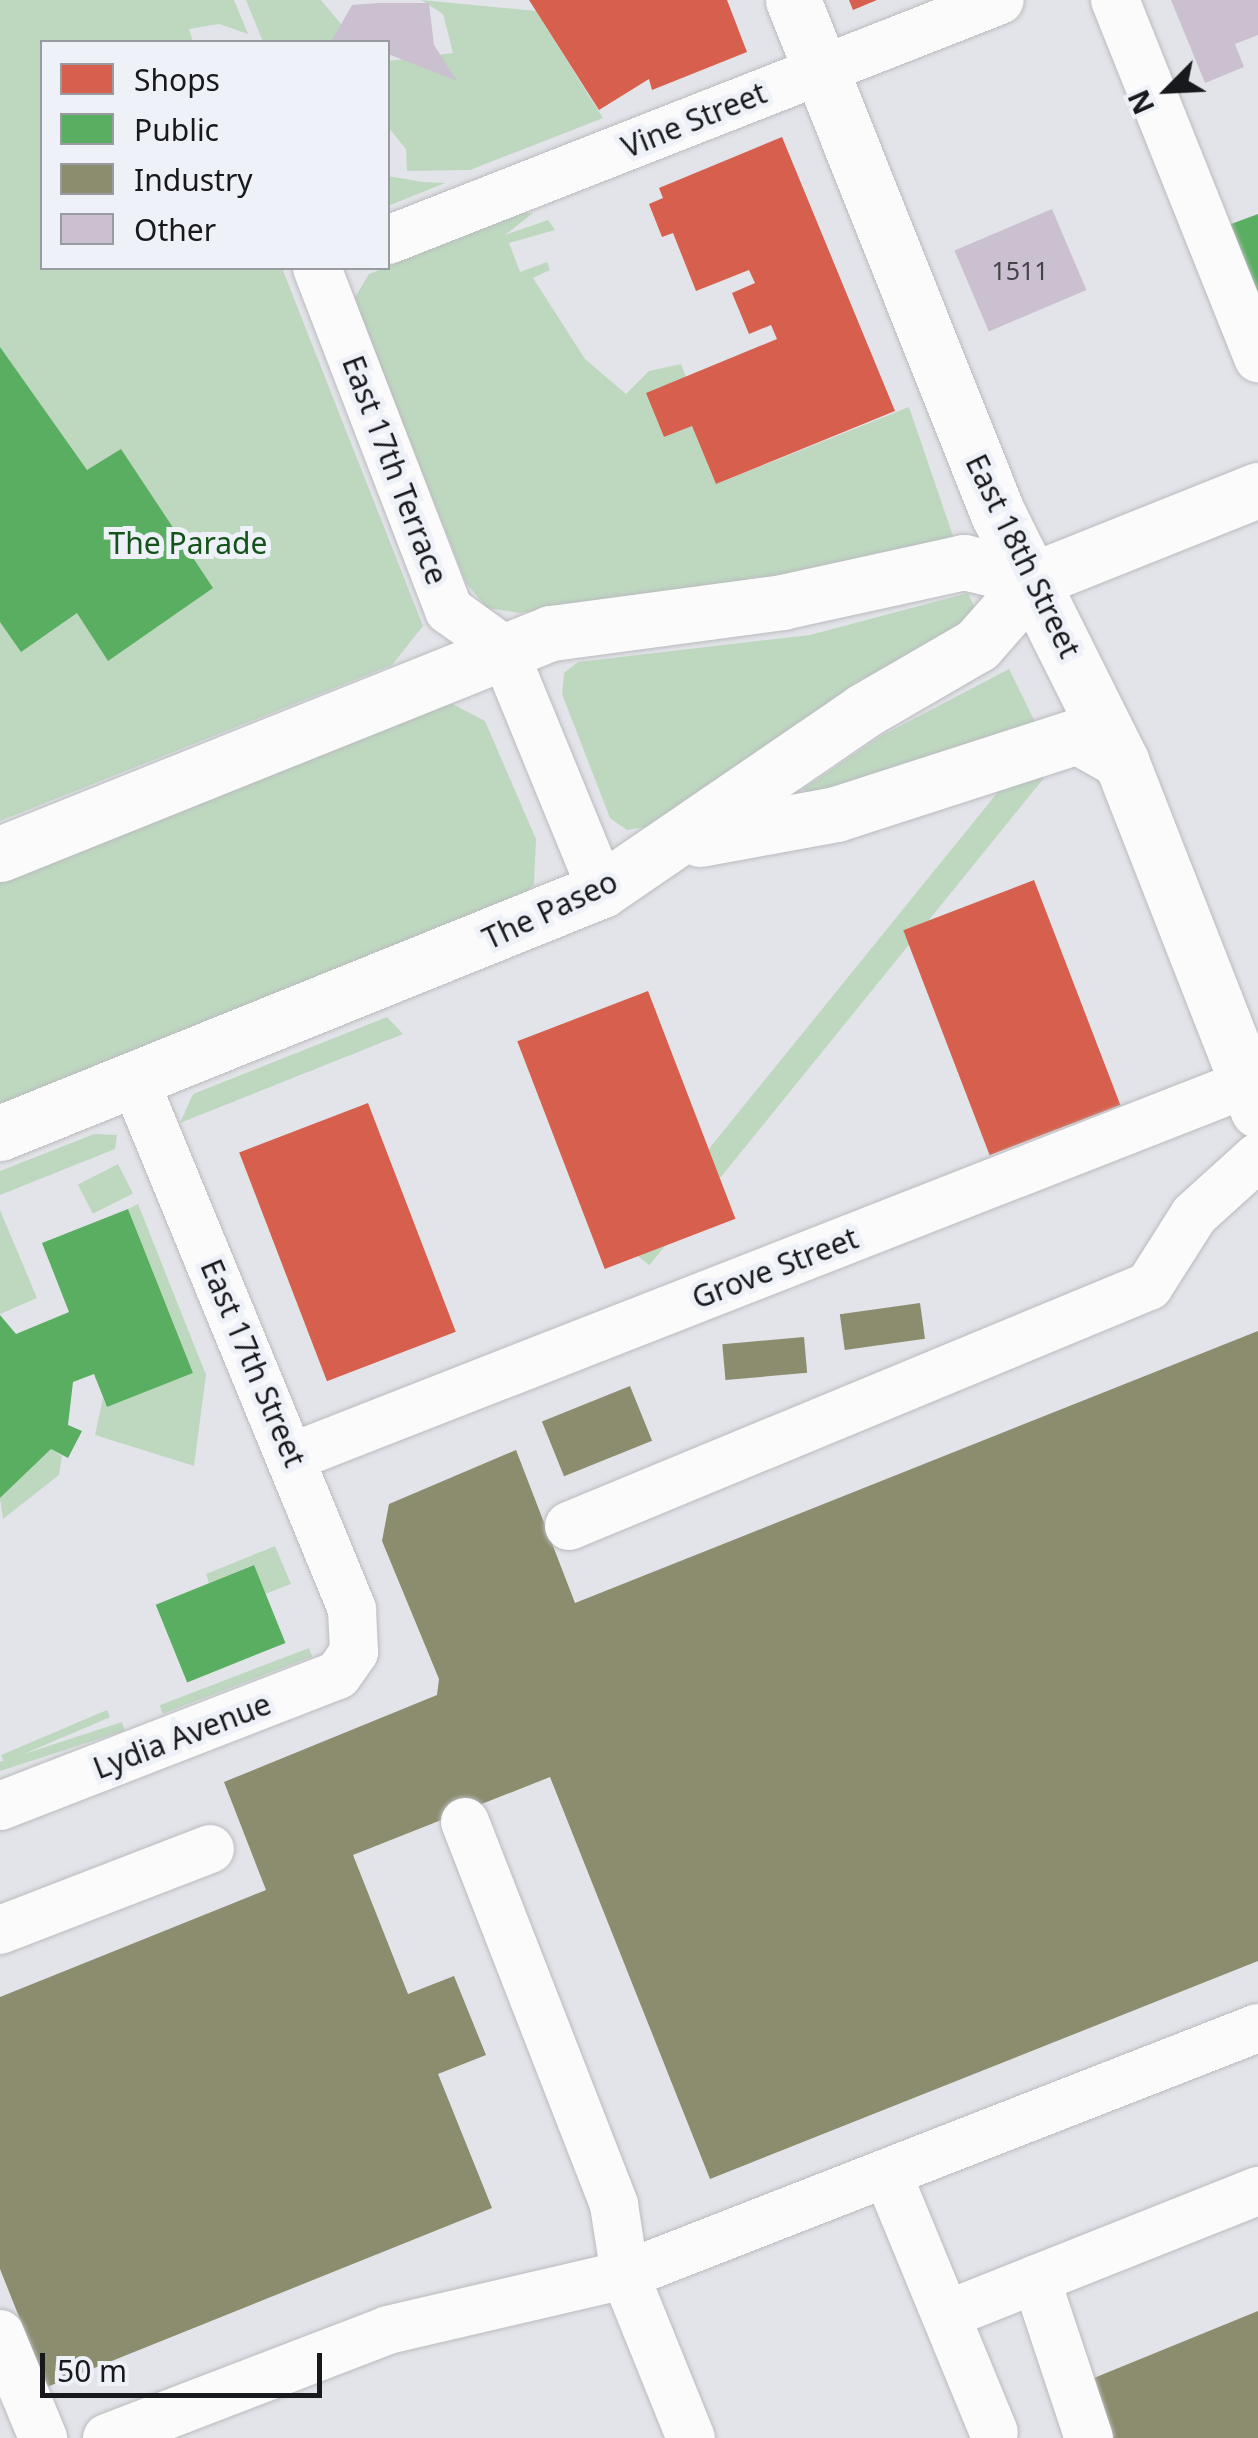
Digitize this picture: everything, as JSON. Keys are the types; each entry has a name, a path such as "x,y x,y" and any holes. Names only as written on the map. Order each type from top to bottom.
{"main road":[{"name":"East 18th Street","path":"793,0 984,480 1120,760 1255,1091"},
{"path":"0,854 502,648 964,562 1035,579 1258,490"},
{"name":"The Paseo","path":"0,1132 602,890 682,843 863,711 997,630 1035,579"},
{"path":"682,843 836,814 1077,736 1120,760"}],"street":[{"name":"Vine Street","path":"390,239 1000,0"},
{"path":"1115,0 1258,358"},
{"name":"East 17th Terrace","path":"318,270 449,610 502,648"},
{"path":"502,648 602,890"},
{"name":"East 17th Street","path":"134,1079 352,1609 354,1652"},
{"name":"Grove Street","path":"292,1457 1255,1091"},
{"path":"569,1526 1149,1286 1194,1215 1258,1157"},
{"name":"Lydia Avenue","path":"0,1806 338,1676 354,1652"},
{"path":"465,1822 614,2206 626,2275 691,2438"},
{"path":"0,1930 210,1848"},
{"path":"107,2438 388,2330 626,2275 1258,2028"},
{"path":"887,2173 994,2432"},
{"path":"946,2315 1258,2191"},
{"path":"1036,2280 1090,2438"},
{"path":"0,2334 42,2438"}],"green space":[{"name":"The Parade","path":"0,0 234,0 248,34 219,24 189,29 192,40 40,40 40,270 283,270 423,626 392,665 0,821"},
{"path":"246,0 321,0 354,40 262,40"},
{"path":"421,0 536,11 603,118 470,170 407,171 406,149 390,129 390,61 453,53 443,14"},
{"path":"390,176 445,183 390,205"},
{"path":"522,213 533,213 505,235 548,220 555,230 509,243 520,272 547,262 550,270 533,278 585,359 626,394 649,371 681,364 686,377 647,393 664,437 692,426 716,484 909,407 953,536 881,562 520,613 487,608 466,583 354,299 369,274 390,270 390,266"},
{"path":"968,593 979,618 855,683 669,823 627,830 610,818 562,694 564,673 578,662 810,635"},
{"path":"1009,669 1038,728 811,804 803,789 881,736"},
{"path":"447,701 485,721 536,839 534,885 516,901 0,1109 0,874"},
{"path":"1023,761 1044,778 649,1265 628,1248"},
{"path":"387,1017 403,1034 180,1123 193,1094"},
{"path":"94,1134 117,1135 115,1149 0,1195 0,1171"},
{"path":"118,1164 133,1193 93,1214 78,1184"},
{"path":"138,1204 206,1375 194,1466 95,1435 103,1398 107,1407 193,1373 128,1209"},
{"path":"0,1210 37,1298 0,1314"},
{"path":"51,1449 62,1456 59,1475 3,1519 0,1498"},
{"path":"275,1546 291,1584 265,1594 253,1565 209,1583 206,1574"},
{"path":"309,1648 312,1656 163,1714 160,1705"},
{"path":"107,1710 110,1717 4,1762 1,1755"},
{"path":"122,1722 125,1731 0,1771 0,1762"}],"building: Shops":[{"path":"529,0 727,0 747,52 652,90 649,79 599,110"},
{"path":"849,0 877,0 853,10"},
{"path":"782,137 895,411 716,484 692,426 664,437 646,393 777,339 771,325 749,334 732,293 755,283 749,270 696,291 673,233 662,237 649,204 663,198 659,188"},
{"path":"1034,880 1120,1105 990,1155 903,930"},
{"path":"648,991 735,1219 605,1269 517,1041"},
{"path":"368,1103 456,1332 327,1381 239,1152"}],"building: Public":[{"path":"1258,214 1258,337 1215,230"},
{"path":"0,347 87,470 121,449 213,588 108,661 77,613 21,652 0,622"},
{"path":"128,1209 193,1373 107,1407 94,1374 73,1382 68,1425 82,1431 68,1458 51,1449 0,1498 0,1315 16,1334 69,1312 42,1243"},
{"path":"254,1565 285,1643 187,1683 156,1605"}],"building: Industry":[{"path":"920,1303 925,1339 845,1350 840,1314"},
{"path":"1258,1331 1258,1961 710,2179 550,1777 353,1855 408,1994 454,1976 486,2055 438,2074 492,2208 47,2387 0,2269 0,1997 266,1890 224,1782 437,1695 439,1679 382,1541 389,1504 516,1450 575,1603"},
{"path":"804,1337 807,1373 725,1380 722,1344"},
{"path":"630,1386 652,1441 564,1476 542,1422"},
{"path":"1258,2311 1258,2438 1113,2438 1089,2380"}],"building: Other":[{"path":"1171,0 1258,0 1258,35 1235,44 1244,67 1205,83"},
{"path":"429,3 434,45 457,81 390,55 390,40 332,40 352,5"},
{"path":"1052,209 1086,290 989,331 954,250"}]}
